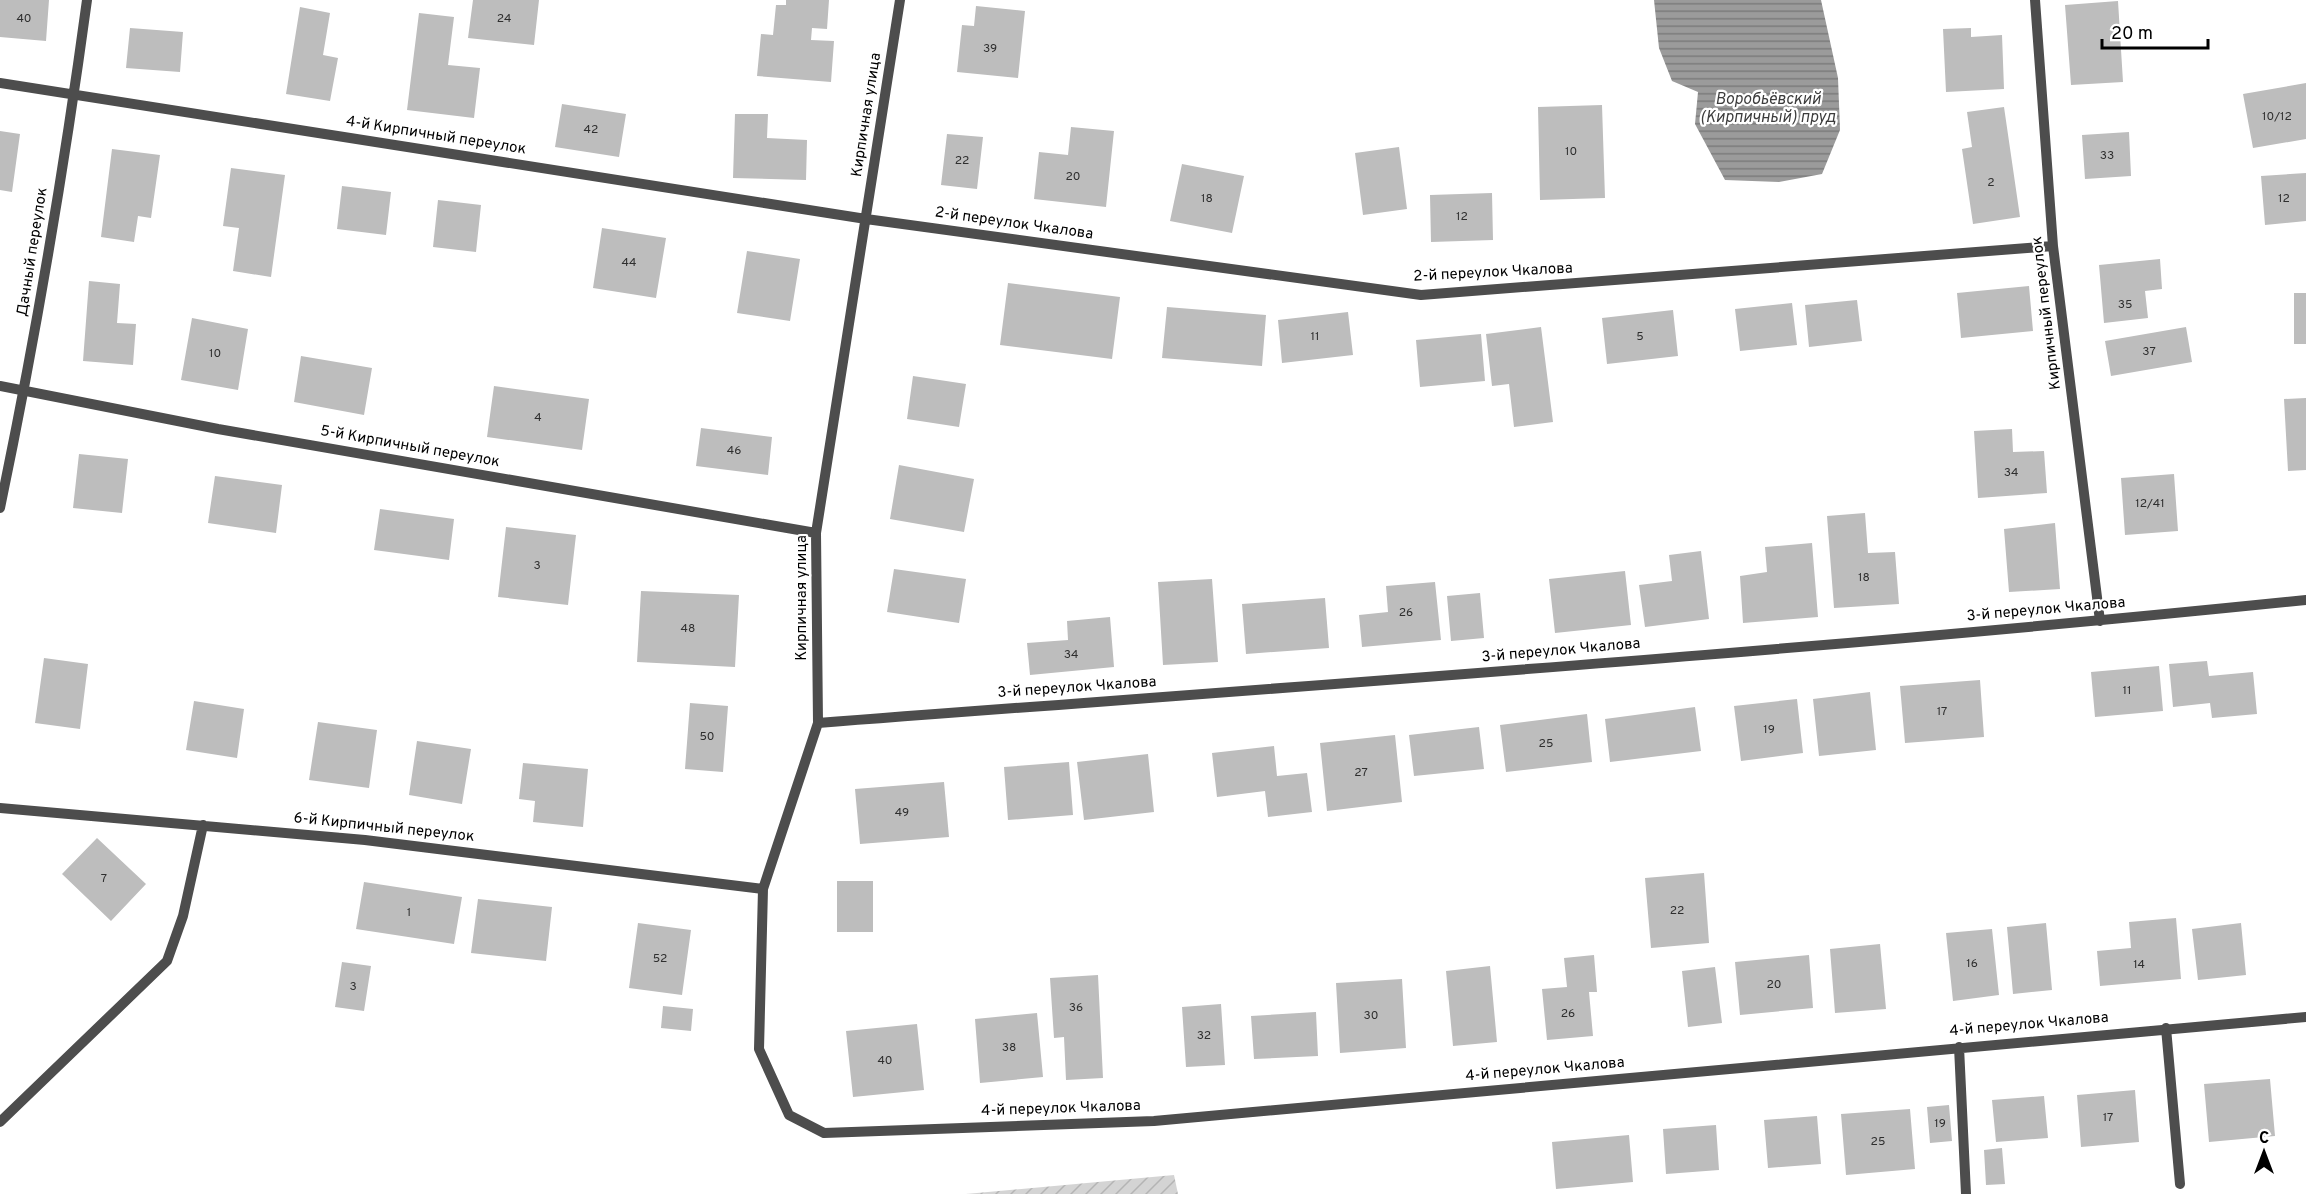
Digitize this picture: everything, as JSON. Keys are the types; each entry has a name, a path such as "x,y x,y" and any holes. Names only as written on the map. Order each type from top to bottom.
{"street":[{"name":"Дачный переулок","path":"0,508 25,390 74,94 87,0"},
{"name":"Кирпичная улица","path":"789,1115 759,1049 763,889 818,723 816,533 900,0"},
{"name":"Кирпичный переулок","path":"2035,0 2054,246 2100,621"},
{"name":"4-й Кирпичный переулок","path":"0,83 866,219"},
{"name":"2-й переулок Чкалова","path":"866,219 1420,295 2054,246"},
{"name":"5-й Кирпичный переулок","path":"0,386 218,429 816,533"},
{"name":"3-й переулок Чкалова","path":"818,723 1459,674 2100,621 2306,600"},
{"name":"6-й Кирпичный переулок","path":"0,808 365,840 763,889"},
{"path":"0,1122 167,961 183,916 203,825"},
{"name":"4-й переулок Чкалова","path":"789,1115 824,1133 1154,1121 2306,1017"},
{"path":"2166,1028 2180,1184"},
{"path":"1959,1047 1966,1194"}],"shaded area":[{"path":"1174,1175 1178,1194 966,1194"}],"water":[{"name":"Воробьёвский (Кирпичный) пруд","path":"1654,0 1821,0 1838,78 1840,130 1822,174 1779,182 1725,180 1695,124 1698,92 1672,81 1659,48"}],"building":[{"path":"0,0 49,0 46,41 0,37"},
{"path":"473,0 539,0 534,45 468,38"},
{"path":"786,0 829,0 827,29 812,28 811,40 834,41 831,82 757,76 761,34 773,35 776,5 786,5"},
{"path":"2118,1 2123,82 2071,85 2065,5"},
{"path":"976,6 1025,11 1018,78 957,72 962,25 974,26"},
{"path":"300,7 330,13 323,55 338,58 330,101 286,94"},
{"path":"419,13 454,17 448,65 480,68 474,118 407,110"},
{"path":"130,28 183,32 180,72 126,68"},
{"path":"1971,28 1971,37 2002,35 2004,89 1946,92 1943,29"},
{"path":"2306,83 2306,139 2253,148 2243,94"},
{"path":"562,104 626,114 619,157 555,147"},
{"path":"1602,105 1605,198 1540,200 1538,107"},
{"path":"2004,107 2020,217 1973,224 1962,149 1972,147 1967,112"},
{"path":"735,114 768,114 767,138 807,140 806,180 733,178"},
{"path":"1071,127 1114,131 1106,207 1034,199 1039,152 1068,155"},
{"path":"0,131 20,134 12,192 0,190"},
{"path":"2129,132 2131,176 2085,179 2082,135"},
{"path":"947,134 983,137 977,189 941,185"},
{"path":"1399,147 1407,209 1363,215 1355,153"},
{"path":"112,149 160,155 151,218 138,216 134,242 101,237"},
{"path":"1182,164 1244,176 1232,233 1170,221"},
{"path":"231,168 285,175 271,277 233,271 239,228 223,226"},
{"path":"2306,173 2306,221 2265,225 2261,176"},
{"path":"342,186 391,192 386,235 337,229"},
{"path":"1492,193 1493,240 1431,242 1430,195"},
{"path":"438,200 481,205 476,252 433,247"},
{"path":"602,228 666,238 656,298 593,288"},
{"path":"747,251 800,259 790,321 737,313"},
{"path":"2160,259 2162,289 2145,291 2148,318 2104,323 2099,265"},
{"path":"89,281 120,284 117,323 136,324 133,365 83,361"},
{"path":"1008,283 1120,297 1112,359 1000,345"},
{"path":"2029,286 2033,331 1961,338 1957,293"},
{"path":"2294,293 2306,293 2306,344 2294,344"},
{"path":"1857,300 1862,341 1809,347 1805,305"},
{"path":"1792,303 1797,345 1740,351 1735,309"},
{"path":"1167,307 1266,315 1262,366 1162,358"},
{"path":"1673,310 1678,356 1607,364 1602,318"},
{"path":"1348,312 1353,355 1282,363 1278,320"},
{"path":"192,318 248,329 238,390 181,380"},
{"path":"1541,327 1553,422 1514,427 1509,384 1492,386 1486,334"},
{"path":"2186,327 2192,362 2111,376 2105,341"},
{"path":"1481,334 1485,381 1420,387 1416,340"},
{"path":"301,356 372,368 364,415 294,402"},
{"path":"913,376 966,384 959,427 907,419"},
{"path":"494,386 589,399 582,450 487,437"},
{"path":"2306,398 2306,470 2288,471 2284,399"},
{"path":"701,428 772,437 768,475 696,466"},
{"path":"2012,429 2013,452 2044,451 2047,493 1978,498 1974,431"},
{"path":"79,454 128,459 122,513 73,508"},
{"path":"899,465 974,479 964,532 890,519"},
{"path":"2174,474 2178,531 2125,535 2121,478"},
{"path":"215,476 282,485 276,533 208,523"},
{"path":"380,509 454,519 449,560 374,550"},
{"path":"1865,513 1868,553 1895,552 1899,604 1834,608 1827,516"},
{"path":"2055,523 2060,589 2009,592 2004,529"},
{"path":"506,527 576,535 568,605 498,597"},
{"path":"1812,543 1818,617 1743,623 1740,576 1767,572 1765,547"},
{"path":"1701,551 1709,619 1645,627 1639,585 1672,581 1669,555"},
{"path":"894,569 966,579 959,623 887,612"},
{"path":"1625,571 1631,625 1555,633 1549,579"},
{"path":"1212,579 1218,662 1163,665 1158,582"},
{"path":"1435,582 1441,640 1362,647 1359,615 1388,612 1386,586"},
{"path":"641,591 739,595 735,667 637,662"},
{"path":"1480,593 1484,638 1451,641 1447,596"},
{"path":"1325,598 1329,648 1246,654 1242,604"},
{"path":"1110,617 1114,667 1030,675 1027,643 1068,640 1067,621"},
{"path":"44,658 88,664 80,729 35,723"},
{"path":"2207,661 2209,676 2253,672 2257,714 2212,718 2210,703 2173,707 2169,664"},
{"path":"2159,666 2163,711 2095,717 2091,672"},
{"path":"1980,680 1984,737 1905,743 1900,686"},
{"path":"1870,692 1876,750 1819,756 1813,699"},
{"path":"1797,699 1803,753 1741,761 1734,706"},
{"path":"194,701 244,709 237,758 186,750"},
{"path":"690,703 728,706 723,772 685,769"},
{"path":"1695,707 1701,751 1610,762 1605,719"},
{"path":"1587,714 1592,762 1506,772 1500,725"},
{"path":"318,722 377,730 369,788 309,780"},
{"path":"1479,727 1484,769 1414,776 1409,735"},
{"path":"1395,735 1402,802 1327,811 1320,743"},
{"path":"417,741 471,749 462,804 409,795"},
{"path":"1274,746 1277,776 1307,773 1312,812 1268,817 1265,791 1217,797 1212,753"},
{"path":"1148,754 1154,812 1084,820 1077,762"},
{"path":"1069,762 1073,815 1008,820 1004,767"},
{"path":"523,763 588,769 583,827 533,822 535,801 519,799"},
{"path":"944,782 949,837 860,844 855,789"},
{"path":"97,838 146,884 111,921 62,874"},
{"path":"1704,873 1709,943 1651,948 1645,878"},
{"path":"837,881 873,881 873,932 837,932"},
{"path":"364,882 462,897 454,944 356,929"},
{"path":"478,899 552,907 546,961 471,953"},
{"path":"2176,918 2181,979 2100,986 2097,951 2131,948 2129,922"},
{"path":"638,923 691,930 682,995 629,988"},
{"path":"2046,923 2052,990 2013,994 2007,927"},
{"path":"2241,923 2246,975 2198,980 2192,929"},
{"path":"1992,929 1999,995 1953,1001 1946,933"},
{"path":"1880,944 1886,1009 1835,1013 1830,949"},
{"path":"1594,955 1597,992 1589,992 1593,1036 1547,1040 1542,989 1567,987 1564,958"},
{"path":"1809,955 1813,1008 1740,1015 1735,962"},
{"path":"342,962 371,966 364,1011 335,1007"},
{"path":"1490,966 1497,1042 1453,1046 1446,971"},
{"path":"1715,967 1722,1023 1688,1027 1682,971"},
{"path":"1098,975 1103,1078 1066,1080 1064,1037 1054,1038 1050,978"},
{"path":"1402,979 1406,1048 1340,1053 1336,983"},
{"path":"1221,1004 1225,1065 1186,1067 1182,1007"},
{"path":"663,1006 693,1009 691,1031 661,1028"},
{"path":"1316,1012 1318,1056 1254,1059 1251,1016"},
{"path":"1037,1013 1043,1077 980,1083 975,1019"},
{"path":"917,1024 924,1090 853,1097 846,1031"},
{"path":"2270,1079 2275,1136 2209,1142 2204,1084"},
{"path":"2135,1090 2139,1142 2081,1147 2077,1095"},
{"path":"2044,1096 2048,1138 1996,1142 1992,1100"},
{"path":"1949,1105 1952,1141 1930,1143 1927,1107"},
{"path":"1910,1109 1915,1169 1846,1175 1841,1114"},
{"path":"1817,1116 1821,1164 1768,1168 1764,1120"},
{"path":"1716,1125 1719,1170 1666,1174 1663,1129"},
{"path":"1629,1135 1633,1182 1556,1189 1552,1142"},
{"path":"2002,1148 2005,1184 1986,1185 1984,1150"}]}
